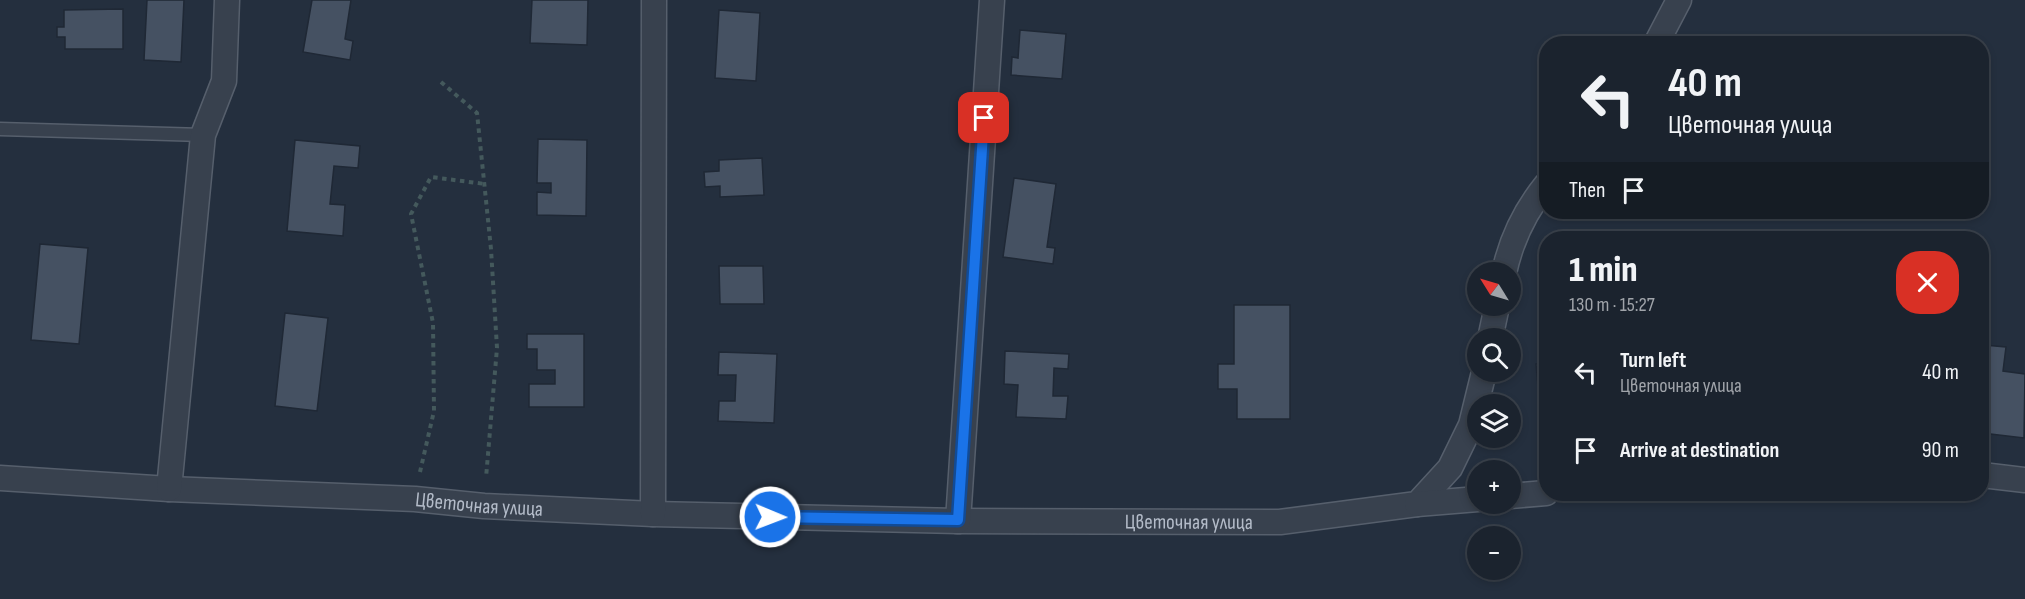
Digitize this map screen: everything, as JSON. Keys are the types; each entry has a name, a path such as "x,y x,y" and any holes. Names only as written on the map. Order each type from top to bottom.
{"street":[{"path":"169,489 203,135 224,81 227,0"},
{"path":"653,514 654,0"},
{"path":"958,520 992,0"},
{"path":"1660,36 1679,0"},
{"path":"1506,262 1509,249 1530,204 1539,193"},
{"path":"1417,504 1450,468 1472,425 1482,382"},
{"path":"1989,476 2025,480"},
{"name":"Цветочная улица","path":"0,478 169,489 415,499 484,506 653,514 958,520 1280,522 1467,500"},
{"path":"1521,495 1539,494"}],"lane":[{"path":"0,129 203,135"}],"path":[{"path":"441,82 477,113 485,184 497,348 484,506"},
{"path":"415,499 434,411 433,323 411,214 431,177 485,184"}],"building":[{"path":"147,0 184,0 181,62 144,60"},
{"path":"312,0 351,0 345,39 353,41 350,60 303,52"},
{"path":"532,0 588,0 587,45 530,43"},
{"path":"123,9 123,49 65,49 65,37 57,37 57,27 64,27 64,10"},
{"path":"719,10 760,13 756,81 715,78"},
{"path":"1020,30 1066,34 1062,79 1011,75 1012,57 1018,58"},
{"path":"538,139 587,140 586,216 537,215 537,192 551,193 551,183 537,183"},
{"path":"295,140 360,146 358,168 334,166 330,204 345,205 343,236 287,231"},
{"path":"762,158 764,195 720,197 720,186 705,187 704,172 719,171 719,160"},
{"path":"1014,178 1056,184 1047,247 1055,248 1053,264 1003,257"},
{"path":"40,244 88,248 79,344 31,340"},
{"path":"719,266 763,266 764,304 720,304"},
{"path":"1234,305 1290,305 1290,419 1237,419 1237,389 1218,389 1218,364 1234,364"},
{"path":"285,313 328,318 317,411 275,406"},
{"path":"527,334 584,334 584,407 529,407 529,384 555,384 555,370 537,370 537,349 527,349"},
{"path":"1989,345 2006,347 2003,371 2025,374 2024,438 1989,434"},
{"path":"1005,351 1069,354 1068,369 1054,368 1053,396 1068,396 1066,419 1016,417 1018,385 1004,384"},
{"path":"719,352 777,354 774,423 718,421 719,401 735,401 736,375 718,375"},
{"path":"1536,364 1539,364 1539,398"}],"route":[{"path":"770,517 958,520 984,118"}]}
